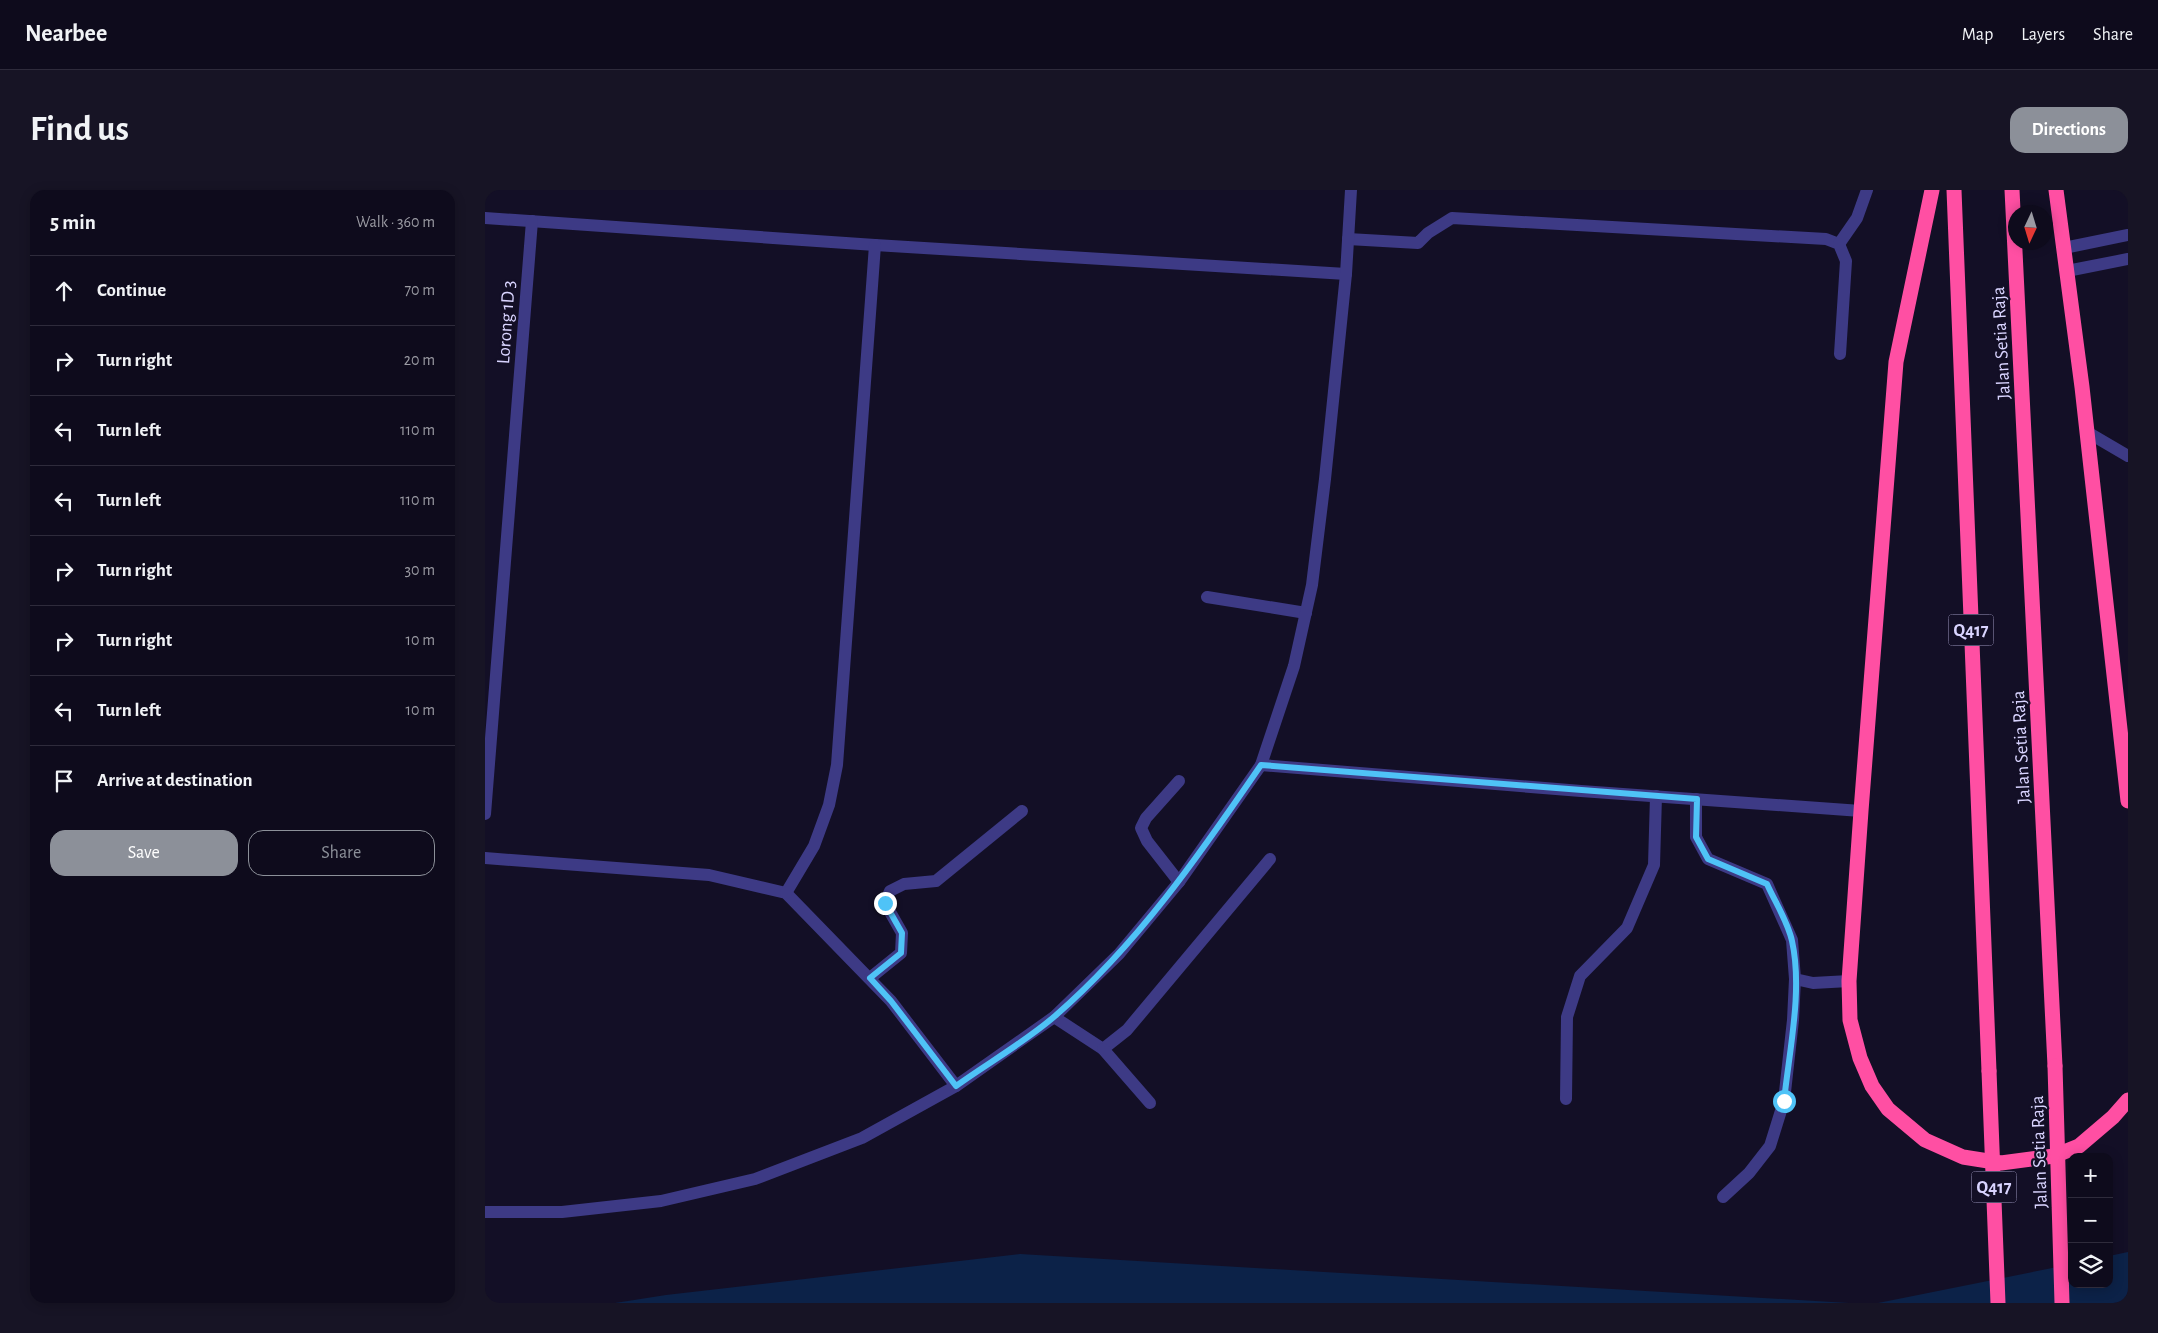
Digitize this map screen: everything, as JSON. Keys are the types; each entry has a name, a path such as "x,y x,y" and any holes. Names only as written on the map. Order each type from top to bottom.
{"highway":[{"path":"1932,190 1896,362 1849,981 1851,1020 1860,1058 1872,1086 1889,1109 1925,1140 1963,1157 2001,1164 2054,1156 2079,1146 2113,1117 2128,1100"},
{"name":"Jalan Setia Raja","path":"1954,190 1998,1303"},
{"name":"Jalan Setia Raja","path":"2012,190 2055,1066 2062,1303"},
{"path":"2056,190 2087,432 2128,801"}],"street":[{"path":"485,1212 562,1212 661,1201 755,1179 862,1138 956,1086 1054,1017 1119,954 1179,882 1261,765 1294,666 1311,586 1325,479 1346,274 1351,190"},
{"path":"1839,244 1857,218 1867,190"},
{"path":"485,218 875,245 1346,274"},
{"path":"1347,239 1418,243 1428,233 1451,218 1816,238 1839,244"},
{"name":"Lorong 1D 3","path":"485,814 531,221"},
{"path":"2064,248 2128,236"},
{"path":"1839,244 1846,261 1841,354"},
{"path":"786,893 814,846 829,805 837,765 875,245"},
{"path":"2067,271 2128,259"},
{"path":"2087,432 2128,456"},
{"path":"1207,598 1306,613"},
{"path":"1261,765 1861,811"},
{"path":"1179,781 1146,818 1141,828 1147,841 1179,882"},
{"path":"1566,1099 1567,1017 1580,976 1627,928 1654,865 1656,796"},
{"path":"1697,799 1696,837 1708,859 1767,884 1792,940 1795,979 1793,1020 1784,1101 1770,1146 1749,1173 1723,1197"},
{"path":"870,978 901,953 902,933 885,903 890,891 903,884 936,881 1023,811"},
{"path":"485,858 709,875 786,893 891,1001 956,1086"},
{"path":"1103,1049 1127,1030 1270,859"},
{"path":"1795,979 1813,983 1849,981"},
{"path":"1054,1017 1103,1049 1150,1104"}],"water":[{"path":"2128,1252 2128,1303 1878,1303 2068,1265 2068,1288 2113,1288 2113,1255"},
{"path":"1020,1254 1849,1303 615,1303 666,1295"}],"route":[{"path":"885,903 902,933 901,953 870,978 891,1001 956,1086 1054,1017 1119,954 1179,882 1261,765 1697,799 1696,837 1708,859 1745,877 1767,884 1792,940 1795,979 1793,1020 1784,1101"}]}
